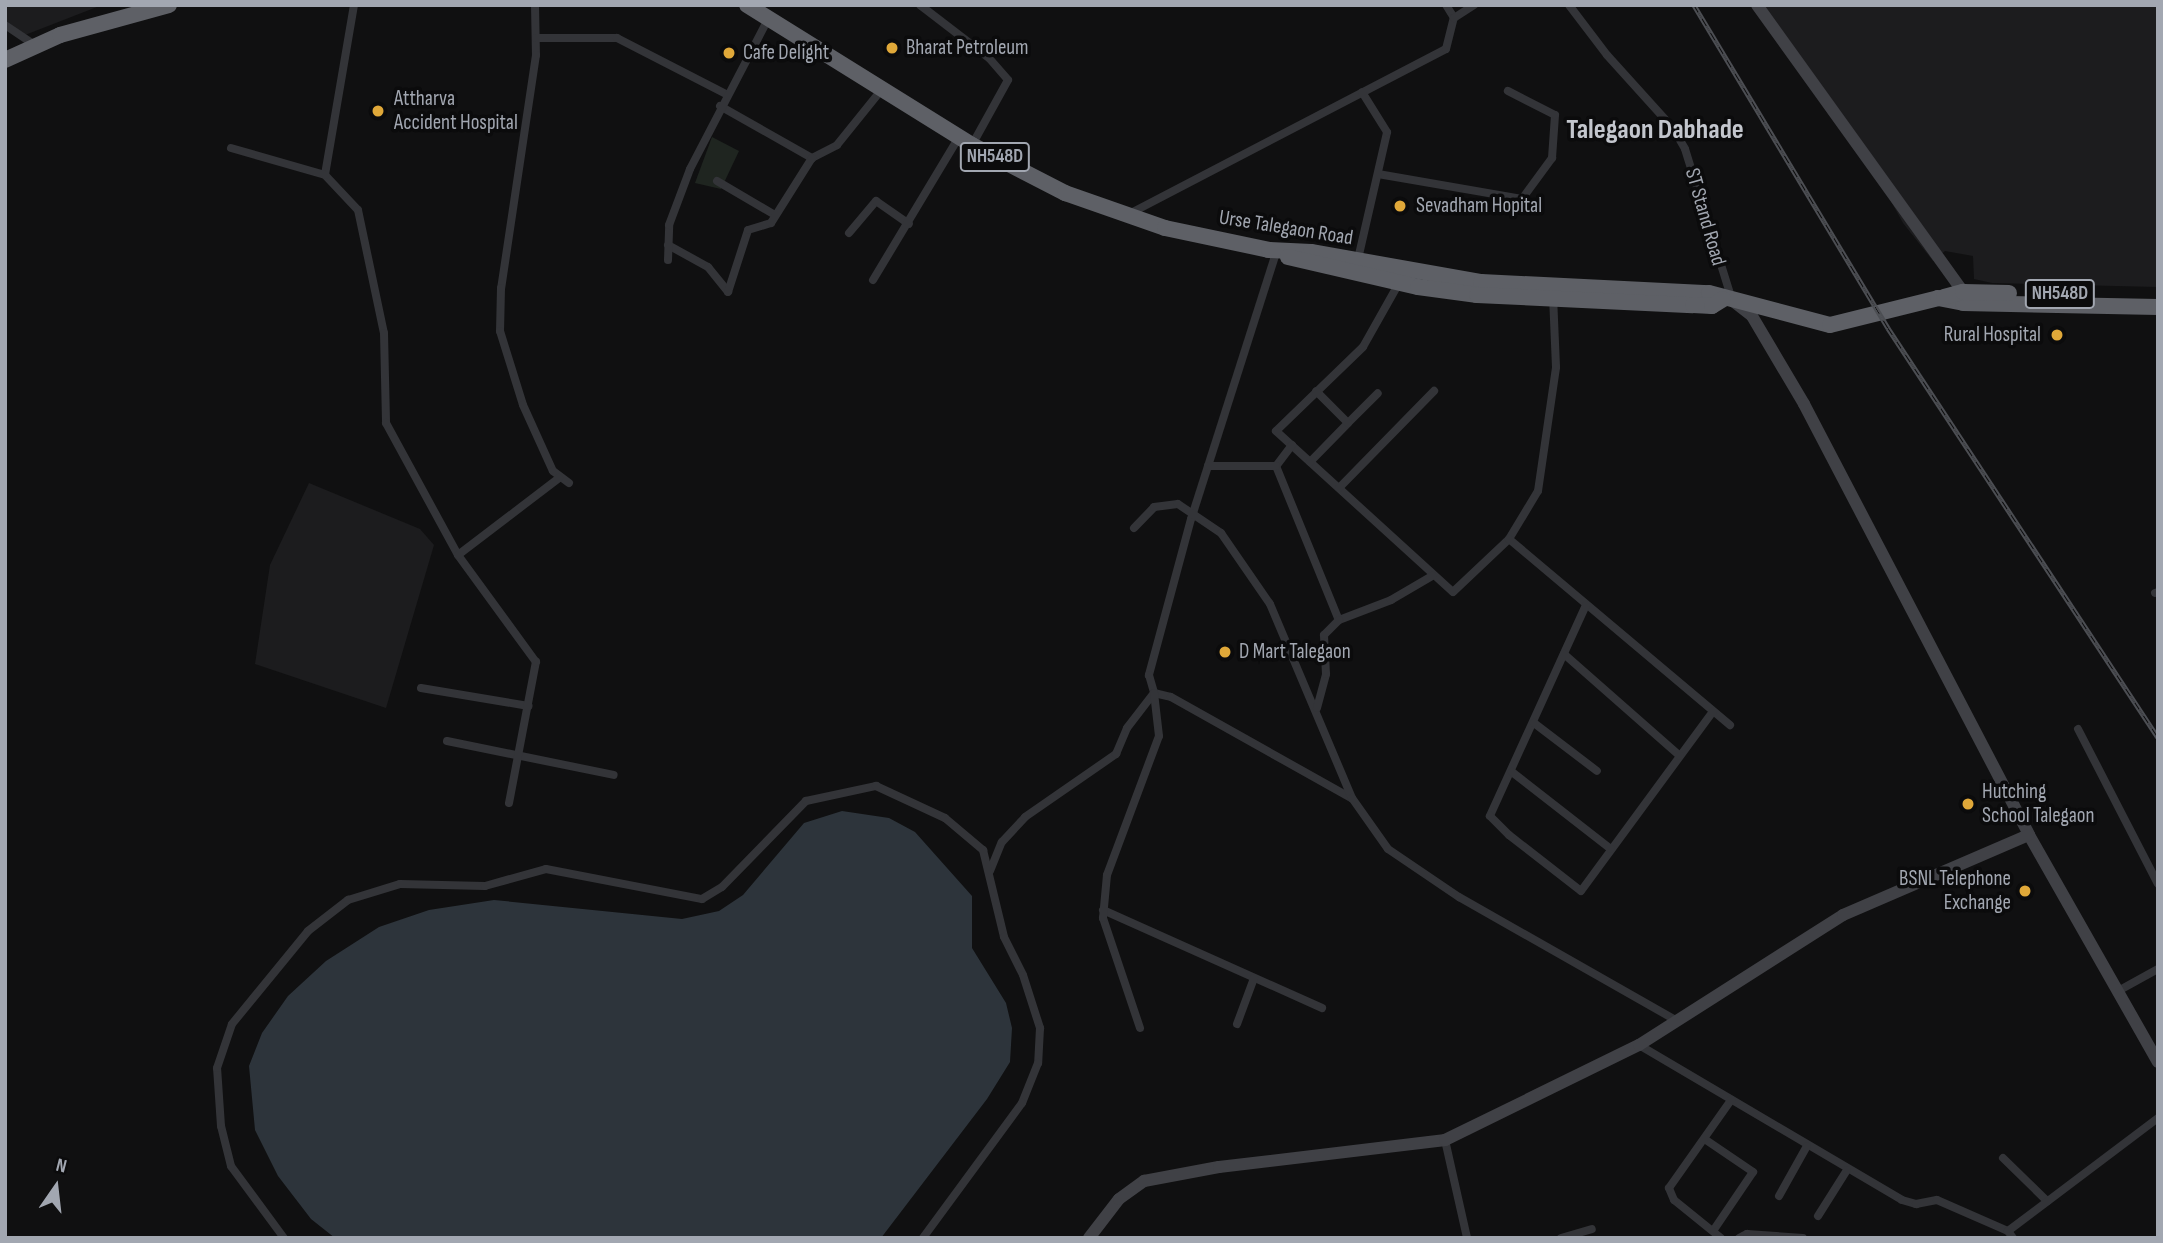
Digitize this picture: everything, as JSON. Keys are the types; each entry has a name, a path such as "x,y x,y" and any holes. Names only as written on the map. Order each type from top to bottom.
{"highway":[{"name":"Urse Talegaon Road","path":"747,5 966,141 1065,192 1126,216 1272,252 1358,260 1553,294 1709,293 1723,302 1830,325 1902,304 1938,298"},
{"path":"5,60 36,46 161,6"},
{"name":"NH548D","path":"1272,252 1399,283 1553,294"},
{"name":"NH548D","path":"1938,298 1963,292 2158,297"},
{"name":"NH548D","path":"1938,298 1963,303 2158,307"}],"street":[{"path":"325,175 354,5"},
{"path":"535,5 536,38 501,288 500,331 523,405 559,478 569,483"},
{"path":"873,279 1008,80 989,58 920,5"},
{"path":"1446,5 1454,18"},
{"path":"1126,216 1446,49 1454,18 1474,5"},
{"name":"ST Stand Road","path":"1569,5 1679,139 1723,302"},
{"path":"1757,5 1963,292"},
{"path":"668,260 675,206 720,106 769,17"},
{"path":"5,24 36,46"},
{"path":"536,38 617,38 726,94"},
{"path":"668,245 708,267 728,292 748,230 771,223 812,158 837,145 882,89"},
{"path":"1378,174 1522,199 1552,158 1555,115 1508,91"},
{"path":"1358,260 1387,132 1362,92"},
{"path":"720,106 812,158"},
{"path":"231,148 325,175 358,210 384,333 386,423 458,555 536,662 509,803"},
{"path":"717,181 775,215"},
{"path":"849,233 876,201 909,224"},
{"path":"1140,1028 1108,940 1103,910 1107,875 1159,736 1149,675 1192,514 1272,252"},
{"path":"1399,283 1363,347 1276,431 1432,576 1454,593 1509,539 1538,491 1556,367 1553,294"},
{"path":"1723,302 1752,316 1804,404 2029,835 2158,1062"},
{"path":"1317,391 1348,423"},
{"path":"1339,488 1434,391"},
{"path":"1310,462 1378,393"},
{"path":"1276,466 1292,445"},
{"path":"1208,466 1276,466"},
{"path":"1276,466 1339,620"},
{"path":"458,555 559,478"},
{"path":"1134,528 1154,507 1178,504 1221,533 1270,604 1317,708 1352,798 1388,849 1459,897 1677,1021"},
{"path":"1509,539 1730,725"},
{"path":"1317,708 1326,674 1324,635 1339,620 1391,600 1432,576"},
{"path":"1586,605 1490,816 1560,875 1581,891 1713,711"},
{"path":"1564,654 1680,756"},
{"path":"421,688 528,706"},
{"path":"1154,693 1171,697 1352,798"},
{"path":"990,873 1002,842 1024,817 1116,754 1127,727 1154,693"},
{"path":"1534,723 1597,771"},
{"path":"2078,729 2158,884"},
{"path":"447,741 614,775"},
{"path":"1512,772 1611,849"},
{"path":"284,1238 231,1166 221,1126 220,1053 232,1024 301,937 348,901 400,884 485,886 546,869 702,899 722,887 798,806 821,795 863,786 892,790 945,818 983,850 1004,937 1038,1020 1038,1063 1022,1103 923,1238"},
{"path":"1089,1238 1119,1199 1144,1181 1193,1170 1445,1140 1639,1045 1843,915 2029,835"},
{"path":"1103,910 1322,1008"},
{"path":"2118,991 2158,969"},
{"path":"1237,1024 1254,978"},
{"path":"1639,1045 1902,1200 1916,1204 1937,1200 2011,1234 2047,1201 2158,1118"},
{"path":"1721,1238 1674,1200 1669,1188 1706,1140 1731,1100"},
{"path":"1445,1140 1466,1238"},
{"path":"1706,1140 1753,1172 1713,1231"},
{"path":"1779,1196 1807,1146"},
{"path":"2003,1158 2047,1201"},
{"path":"1818,1216 1847,1170"},
{"path":"1562,1238 1592,1228"},
{"path":"1739,1238 1747,1234 1803,1238"}],"shaded area":[{"path":"5,5 102,5 25,35 5,21"},
{"path":"1761,5 2158,5 2158,287 1992,283 1974,279 1973,256 1945,251 1933,261 1903,223 1849,125"},
{"path":"712,137 739,151 721,189 695,183"},
{"path":"309,483 420,529 434,545 386,708 255,664 270,565"},
{"path":"842,811 889,818 915,832 972,896 972,948 1006,1003 1012,1028 1010,1062 987,1099 881,1238 335,1238 311,1219 278,1176 255,1130 249,1066 262,1033 288,996 326,961 379,927 429,910 494,900 682,919 719,911 743,895 804,823"}],"railway":[{"path":"1694,5 1888,328 2158,737"}],"place":[{"name":"Bharat Petroleum","path":"892,48"},
{"name":"Cafe Delight","path":"729,53"},
{"name":"Attharva Accident Hospital","path":"378,111"},
{"name":"Sevadham Hopital","path":"1400,206"},
{"name":"Rural Hospital","path":"2057,335"},
{"name":"D Mart Talegaon","path":"1225,652"},
{"name":"Hutching School Talegaon","path":"1968,804"},
{"name":"BSNL Telephone Exchange","path":"2025,891"}],"district":[{"name":"Talegaon Dabhade","path":"1655,130"}]}
